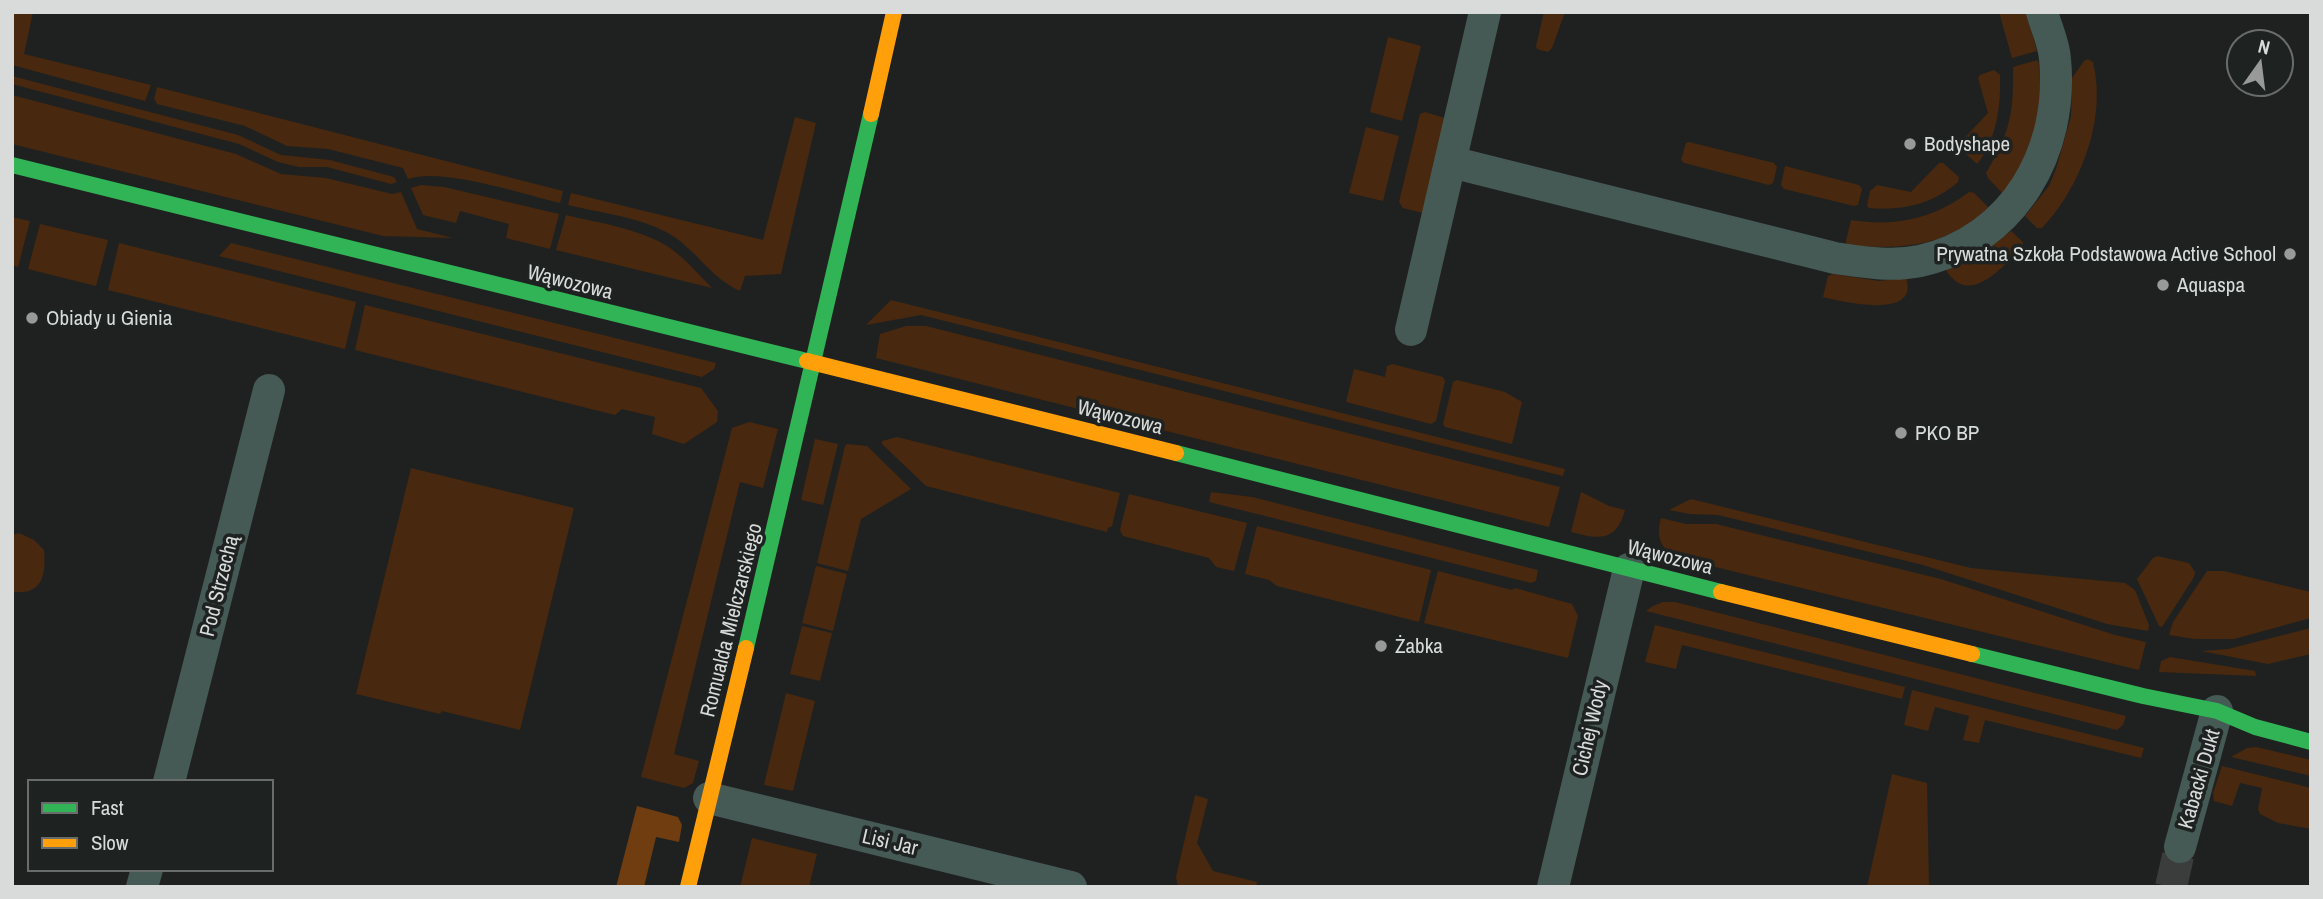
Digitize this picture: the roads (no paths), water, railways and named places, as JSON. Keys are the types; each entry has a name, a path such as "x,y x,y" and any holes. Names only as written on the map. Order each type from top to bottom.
{"street":[{"name":"Romualda Mielczarskiego","path":"688,887 894,12"},
{"path":"1411,330 1485,12"},
{"path":"1451,162 1835,258 1878,264 1919,261 1956,249 1985,232 2008,211 2034,177 2050,136 2056,100 2055,56 2042,12"},
{"name":"Wąwozowa","path":"12,165 1068,425 1629,569 2143,696 2217,711 2255,727 2311,742"},
{"name":"Pod Strzechą","path":"170,780 269,390"},
{"name":"Cichej Wody","path":"1553,887 1629,569"},
{"name":"Wąwozowa","path":"2217,711 2255,710"},
{"name":"Kabacki Dukt","path":"2180,846 2217,711"},
{"name":"Lisi Jar","path":"709,798 1071,887"}],"tunnel":[{"path":"2171,887 2180,847"}],"place":[{"name":"Bodyshape","path":"1910,144"},
{"name":"Prywatna Szkoła Podstawowa Active School","path":"2290,254"},
{"name":"Aquaspa","path":"2163,285"},
{"name":"Obiady u Gienia","path":"32,318"},
{"name":"PKO BP","path":"1901,433"},
{"name":"Żabka","path":"1381,646"}]}
